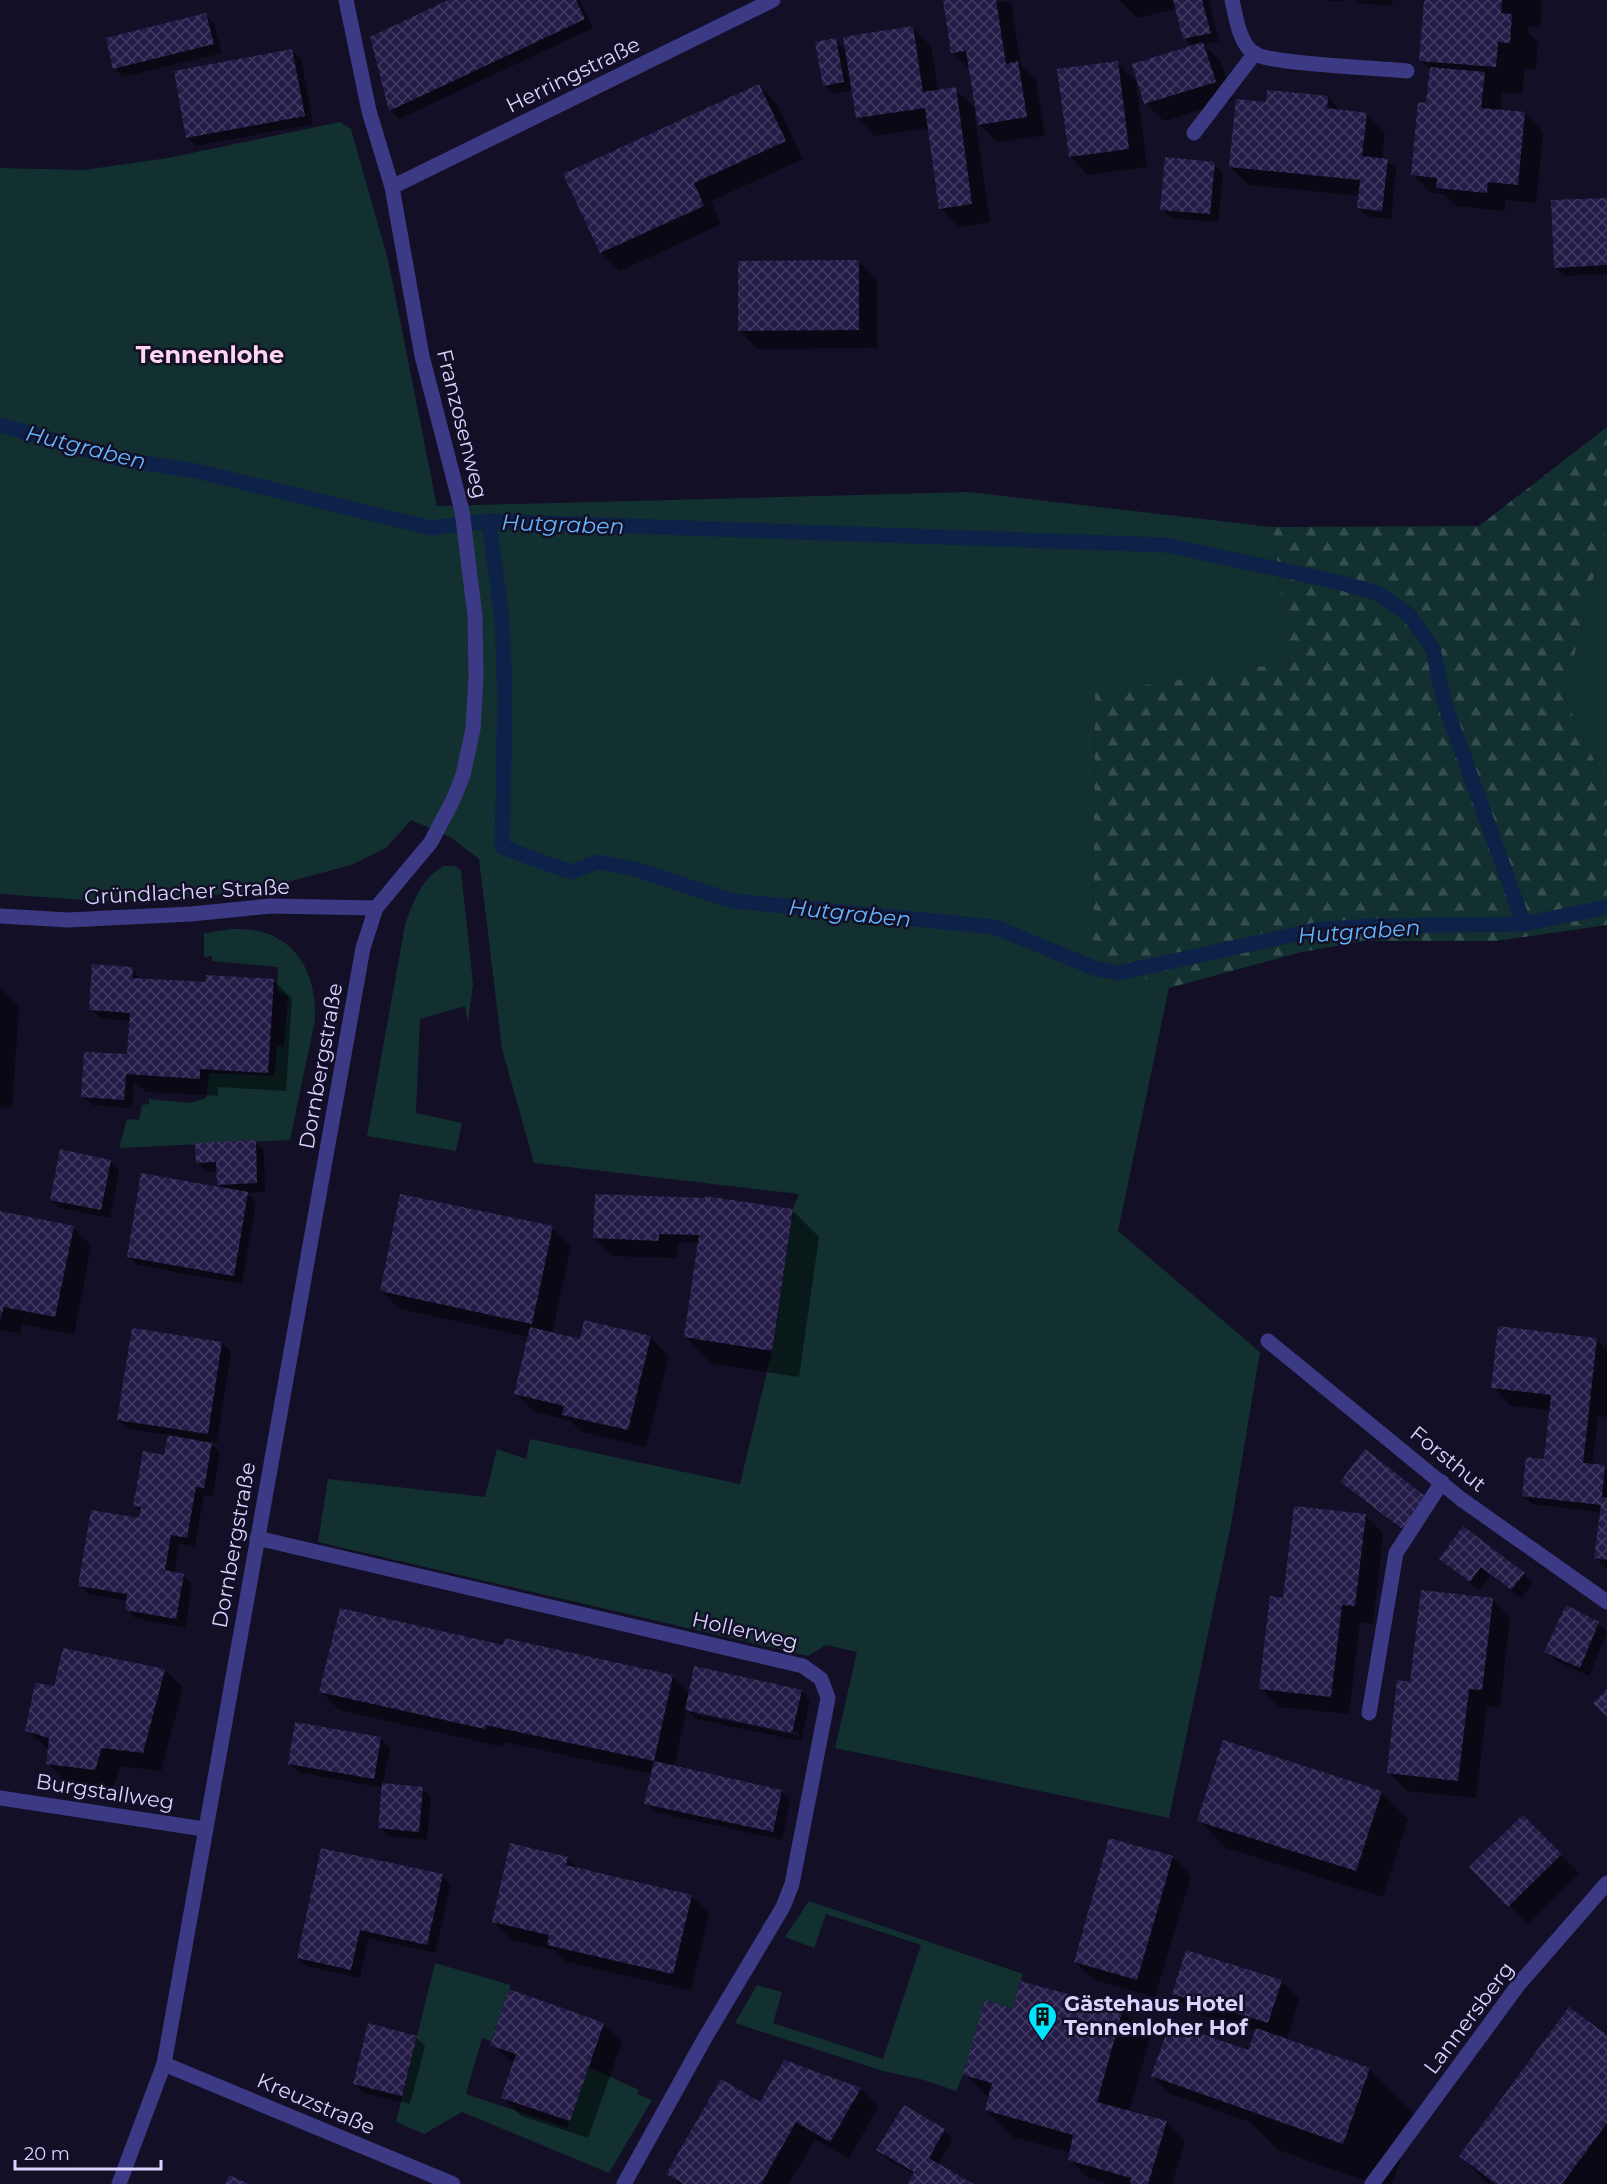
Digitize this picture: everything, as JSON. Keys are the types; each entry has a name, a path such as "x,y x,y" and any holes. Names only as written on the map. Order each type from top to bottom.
{"street":[{"name":"Franzosenweg","path":"346,0 369,111 392,187 422,356 462,511 469,556 476,677 473,729 463,775 431,842 376,908"},
{"name":"Herringstraße","path":"392,187 773,0"},
{"path":"1232,0 1240,35 1255,54 1277,59 1407,71"},
{"path":"1194,133 1255,54"},
{"name":"Gründlacher Straße","path":"0,916 68,920 191,914 270,906 376,908"},
{"name":"Dornbergstraße","path":"119,2184 164,2064 204,1828 363,948 376,908"},
{"name":"Forsthut","path":"1268,1341 1442,1482 1607,1602"},
{"path":"1369,1713 1396,1553 1442,1482"},
{"name":"Hollerweg","path":"257,1538 803,1666 821,1680 828,1698 792,1884 783,1907 706,2037 624,2184"},
{"name":"Burgstallweg","path":"0,1798 204,1828"},
{"name":"Lannersberg","path":"1372,2184 1519,1984 1607,1882"},
{"name":"Kreuzstraße","path":"164,2064 453,2184"}],"green space":[{"path":"340,122 351,129 388,260 437,506 969,492 1273,527 1290,662 1095,694 1093,956 1169,988 1118,1231 1260,1352 1231,1525 1169,1818 835,1748 857,1652 826,1645 808,1656 318,1542 328,1479 485,1497 497,1449 526,1459 530,1439 740,1484 772,1351 793,1209 799,1194 534,1163 502,1049 479,859 450,837 411,820 386,848 351,865 258,890 183,898 99,901 0,894 0,168 84,170 168,158"},
{"path":"1607,427 1607,523 1564,697 1607,787 1607,925 1496,941 1363,941 1302,952 1169,988 1093,957 1095,693 1290,662 1273,527 1479,526"},
{"path":"1607,523 1607,787 1564,697"},
{"path":"443,866 455,866 461,870 473,984 468,1023 465,1006 420,1019 416,1113 462,1123 456,1151 367,1136 405,925 415,899 424,884"},
{"path":"233,929 253,930 285,943 305,967 311,983 315,1020 290,1140 119,1148 127,1119 139,1120 142,1105 149,1104 149,1099 190,1103 206,1098 209,1073 274,1076 277,1046 284,1047 288,997 277,989 278,967 212,961 212,956 204,957 204,933"},
{"path":"809,1901 1023,1974 1013,2009 985,2001 956,2091 924,2080 883,2071 735,2023 757,1985 782,1992 773,2023 883,2059 921,1945 826,1914 814,1948 785,1937"},
{"path":"435,1963 511,1985 491,2041 482,2038 466,2094 567,2128 589,2067 639,2090 637,2094 652,2100 609,2173 462,2112 424,2134 396,2122"}],"building":[{"path":"448,0 576,0 585,19 389,111 370,37"},
{"path":"943,0 996,0 1006,64 1018,61 1027,117 978,125 966,51 951,53"},
{"path":"1173,0 1202,0 1211,33 1183,39"},
{"path":"1424,0 1502,0 1501,13 1512,14 1510,43 1498,42 1496,67 1419,61"},
{"path":"206,13 214,44 113,69 106,38"},
{"path":"913,26 923,92 956,87 972,204 939,209 925,108 856,118 843,37"},
{"path":"836,38 844,82 823,86 815,42"},
{"path":"1203,42 1216,82 1144,104 1132,64"},
{"path":"292,49 305,116 186,138 174,71"},
{"path":"1118,61 1129,149 1069,157 1057,69"},
{"path":"1430,67 1485,72 1481,108 1525,112 1518,185 1488,182 1487,193 1436,188 1437,178 1411,175 1418,102 1426,103"},
{"path":"759,84 786,141 694,183 704,206 600,253 563,174"},
{"path":"1267,90 1328,96 1327,108 1367,113 1362,156 1388,159 1382,211 1357,208 1360,180 1229,167 1236,99 1266,102"},
{"path":"1165,157 1215,162 1210,214 1160,210"},
{"path":"1607,198 1607,265 1554,268 1551,200"},
{"path":"859,260 859,330 738,331 738,261"},
{"path":"92,964 133,967 132,978 206,982 206,975 274,979 268,1073 200,1069 200,1079 126,1074 124,1100 81,1097 84,1052 127,1054 130,1013 89,1010"},
{"path":"256,1140 257,1183 217,1185 216,1162 196,1163 195,1143"},
{"path":"60,1149 111,1160 101,1210 50,1200"},
{"path":"141,1173 248,1192 234,1276 127,1257"},
{"path":"400,1194 553,1226 532,1324 380,1291"},
{"path":"595,1194 705,1198 705,1196 793,1209 772,1351 684,1337 699,1235 659,1234 659,1241 593,1238"},
{"path":"0,1211 74,1226 55,1317 4,1307 0,1320"},
{"path":"584,1320 651,1336 628,1430 562,1415 564,1406 514,1394 530,1327 580,1339"},
{"path":"1498,1326 1597,1338 1583,1463 1605,1465 1602,1497 1607,1498 1607,1560 1594,1558 1601,1505 1522,1496 1526,1457 1544,1459 1551,1395 1491,1388"},
{"path":"132,1328 222,1342 208,1434 117,1420"},
{"path":"168,1435 212,1443 204,1488 196,1487 187,1538 171,1535 165,1570 184,1574 176,1619 125,1610 127,1594 78,1586 91,1510 139,1518 141,1507 133,1506 143,1451 164,1455"},
{"path":"1365,1449 1426,1497 1402,1529 1340,1482"},
{"path":"1294,1506 1366,1514 1355,1606 1342,1605 1331,1697 1259,1689 1270,1596 1283,1598"},
{"path":"1463,1526 1525,1573 1511,1590 1481,1567 1470,1582 1439,1559"},
{"path":"1421,1590 1493,1598 1482,1690 1469,1689 1458,1781 1387,1773 1397,1680 1410,1682"},
{"path":"1566,1605 1599,1622 1580,1668 1544,1652"},
{"path":"340,1608 503,1645 505,1638 673,1675 654,1761 486,1725 485,1729 319,1692"},
{"path":"63,1648 165,1669 143,1753 102,1748 95,1770 46,1764 49,1738 25,1731 35,1683 54,1686"},
{"path":"694,1666 802,1690 792,1733 685,1710"},
{"path":"1607,1689 1607,1717 1593,1703"},
{"path":"295,1722 381,1737 374,1779 288,1764"},
{"path":"1223,1740 1382,1791 1356,1871 1197,1821"},
{"path":"654,1761 782,1790 773,1832 644,1804"},
{"path":"382,1783 423,1787 419,1832 378,1828"},
{"path":"1523,1815 1562,1854 1508,1907 1469,1867"},
{"path":"1109,1838 1173,1856 1137,1980 1074,1962"},
{"path":"510,1843 568,1857 566,1865 692,1895 673,1974 547,1945 549,1935 492,1922"},
{"path":"321,1848 443,1874 427,1945 360,1930 351,1970 297,1958"},
{"path":"1186,1950 1282,1980 1268,2023 1172,1994"},
{"name":"Gästehaus Hotel Tennenloher Hof","path":"1020,1981 1123,2009 1097,2102 1167,2121 1148,2184 1130,2184 1131,2178 1068,2160 1073,2135 985,2110 992,2083 963,2075 985,2000 1013,2009"},
{"path":"509,1989 604,2023 570,2121 501,2098 516,2054 490,2045"},
{"path":"1569,2007 1607,2035 1607,2123 1562,2184 1496,2184 1459,2156"},
{"path":"368,2023 417,2036 402,2096 353,2084"},
{"path":"1170,2023 1248,2050 1256,2028 1370,2068 1343,2144 1151,2076"},
{"path":"784,2060 861,2088 830,2142 796,2122 761,2184 684,2184 666,2174 721,2079 760,2102"},
{"path":"904,2105 945,2129 929,2158 973,2184 908,2184 914,2172 876,2150"},
{"path":"229,2175 250,2184 225,2184"}],"waterway":[{"name":"Hutgraben","path":"0,425 119,459 196,471 431,528 489,521 502,620 505,699 502,847 571,872 598,862 635,869 733,901 995,927 1094,968 1118,973 1315,930 1368,926 1524,924 1607,907"},
{"name":"Hutgraben","path":"489,521 1166,545 1338,582 1377,593 1409,615 1433,649 1444,702 1524,924"}],"place":[{"name":"Gästehaus Hotel Tennenloher Hof","path":"1043,2042"}],"district":[{"name":"Tennenlohe","path":"210,355"}]}
